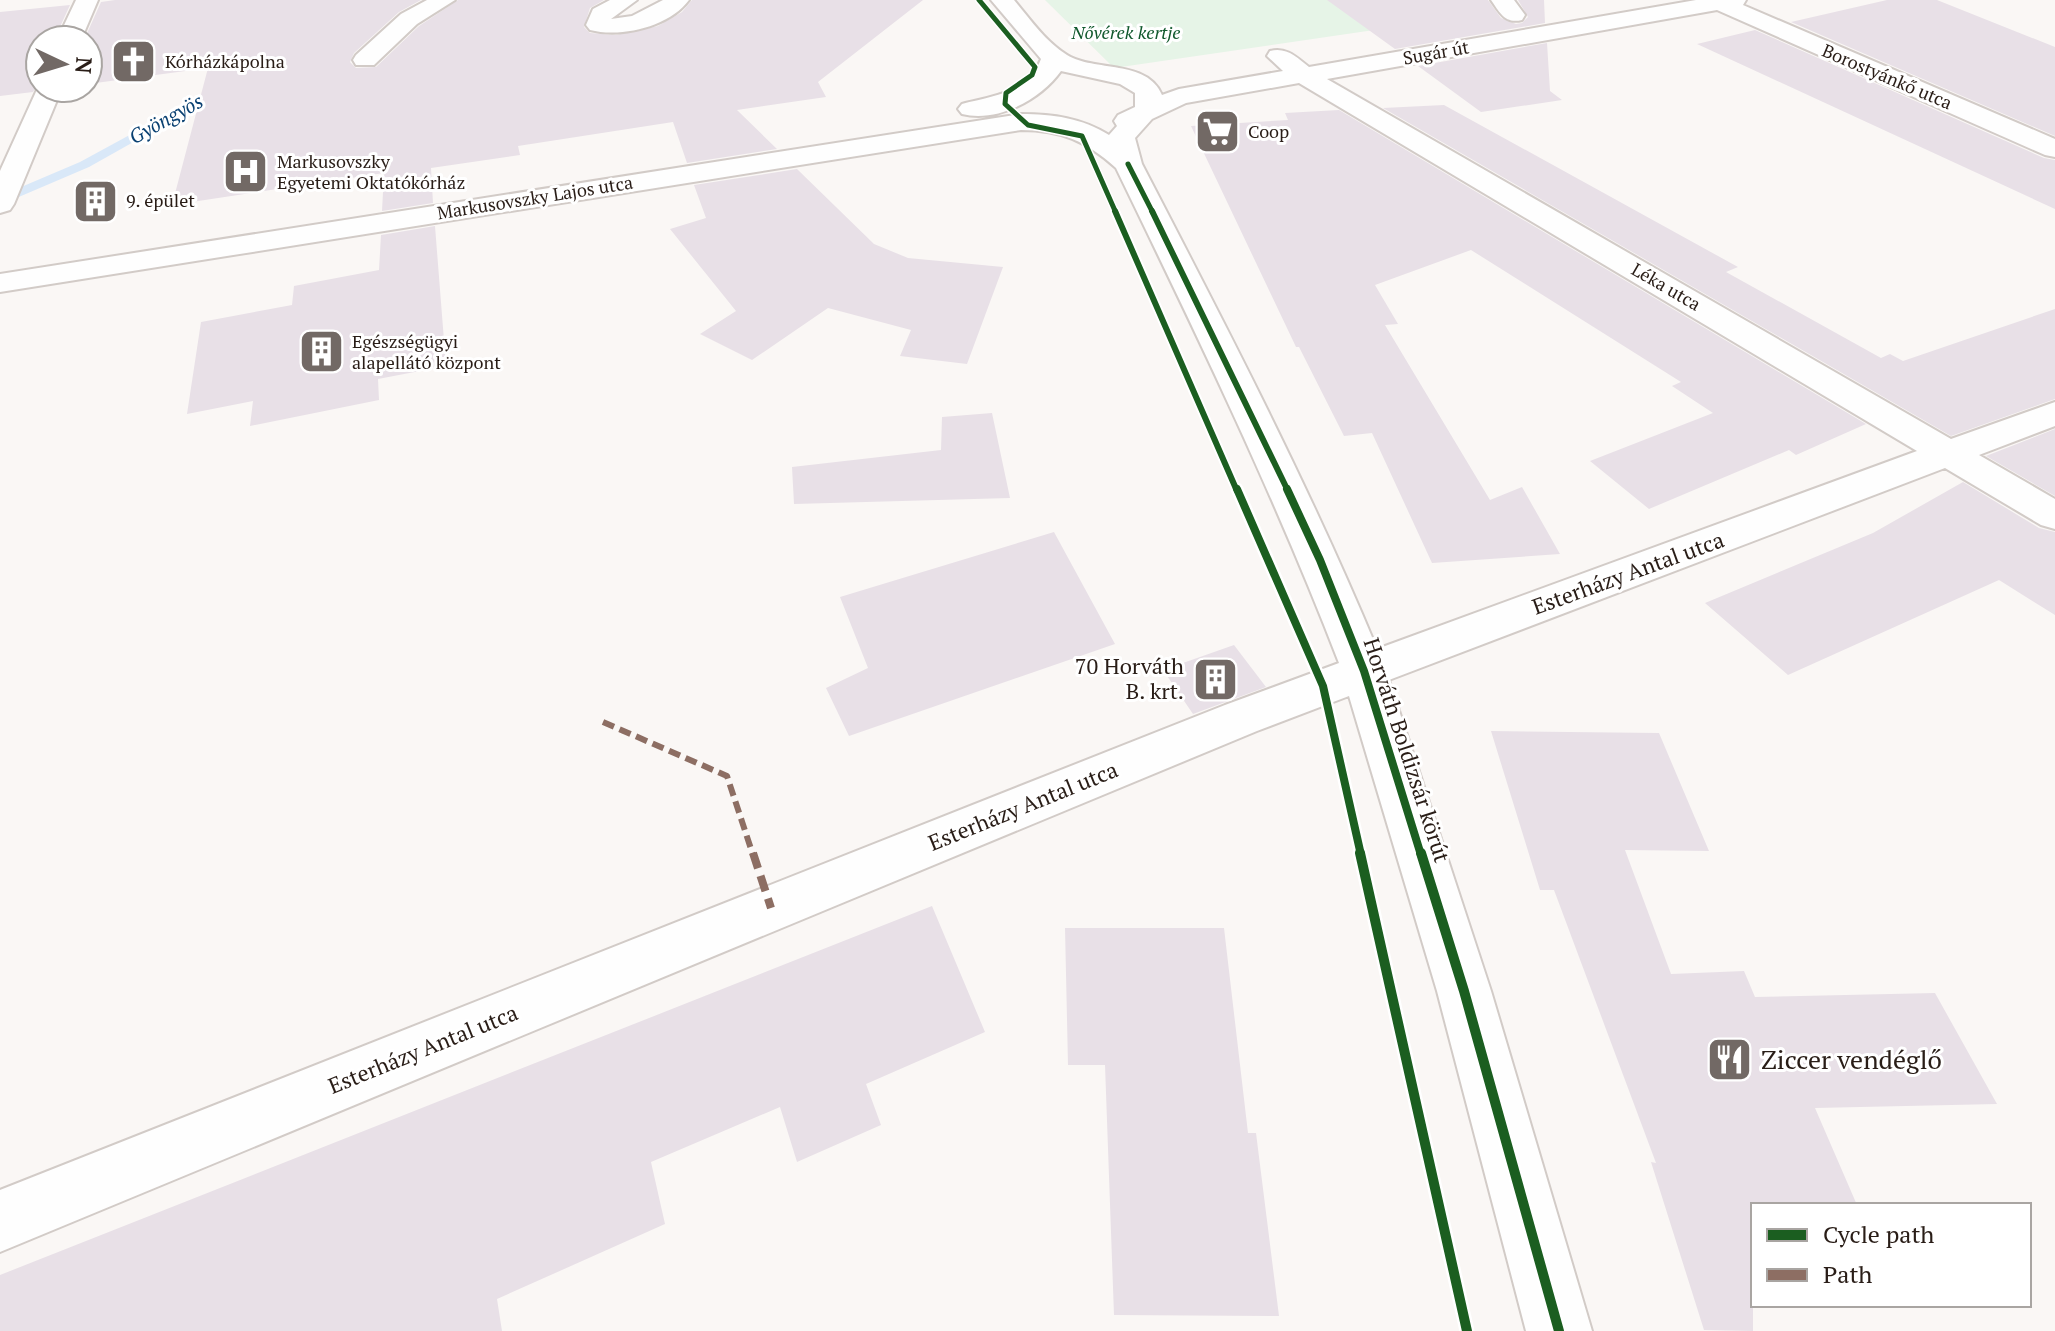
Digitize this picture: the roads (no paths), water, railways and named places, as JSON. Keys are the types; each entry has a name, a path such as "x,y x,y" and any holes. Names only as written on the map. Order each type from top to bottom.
{"street":[{"path":"76,24 87,0"},
{"path":"365,60 409,19 444,0"},
{"path":"626,0 601,14 598,25 616,27 643,21 678,0"},
{"name":"Sugár út","path":"1342,45 1508,8 1609,0"},
{"path":"1012,1 1054,57 1070,66 1129,79 1148,92 1148,107 1121,138 1128,164"},
{"name":"Sugár út","path":"1140,114 1179,97 1308,64 1722,1"},
{"name":"Borostyánkő utca","path":"1722,1 2055,149"},
{"path":"1054,57 1052,68 1036,85 1028,101 1037,112 1102,139 1128,164"},
{"name":"Léka utca","path":"1264,58 1308,64 2055,516"},
{"name":"Markusovszky Lajos utca","path":"0,283 204,239 1005,104 1036,85 1065,73 1105,73"},
{"path":"1105,73 1156,74"},
{"path":"3,198 42,104"},
{"name":"Markusovszky Lajos utca","path":"0,261 204,239 1021,122 1110,125 1140,114"},
{"name":"Horváth Boldizsár körút","path":"1128,164 1229,365 1313,546 1364,671 1464,991 1559,1331"},
{"name":"Esterházy Antal utca","path":"0,1221 1364,671 2055,413"}],"waterway":[{"name":"Gyöngyös","path":"0,201 85,164 220,90"}],"place":[{"name":"Kórházkápolna","path":"134,62"},
{"name":"Coop","path":"1217,132"},
{"name":"Markusovszky Egyetemi Oktatókórház","path":"246,172"},
{"name":"9. épület","path":"95,201"},
{"name":"Egészségügyi alapellátó központ","path":"321,352"},
{"name":"70 Horváth B. krt.","path":"1215,679"},
{"name":"Ziccer vendéglő","path":"1730,1060"}],"park label":[{"name":"Nővérek kertje","path":"1126,33"}]}
